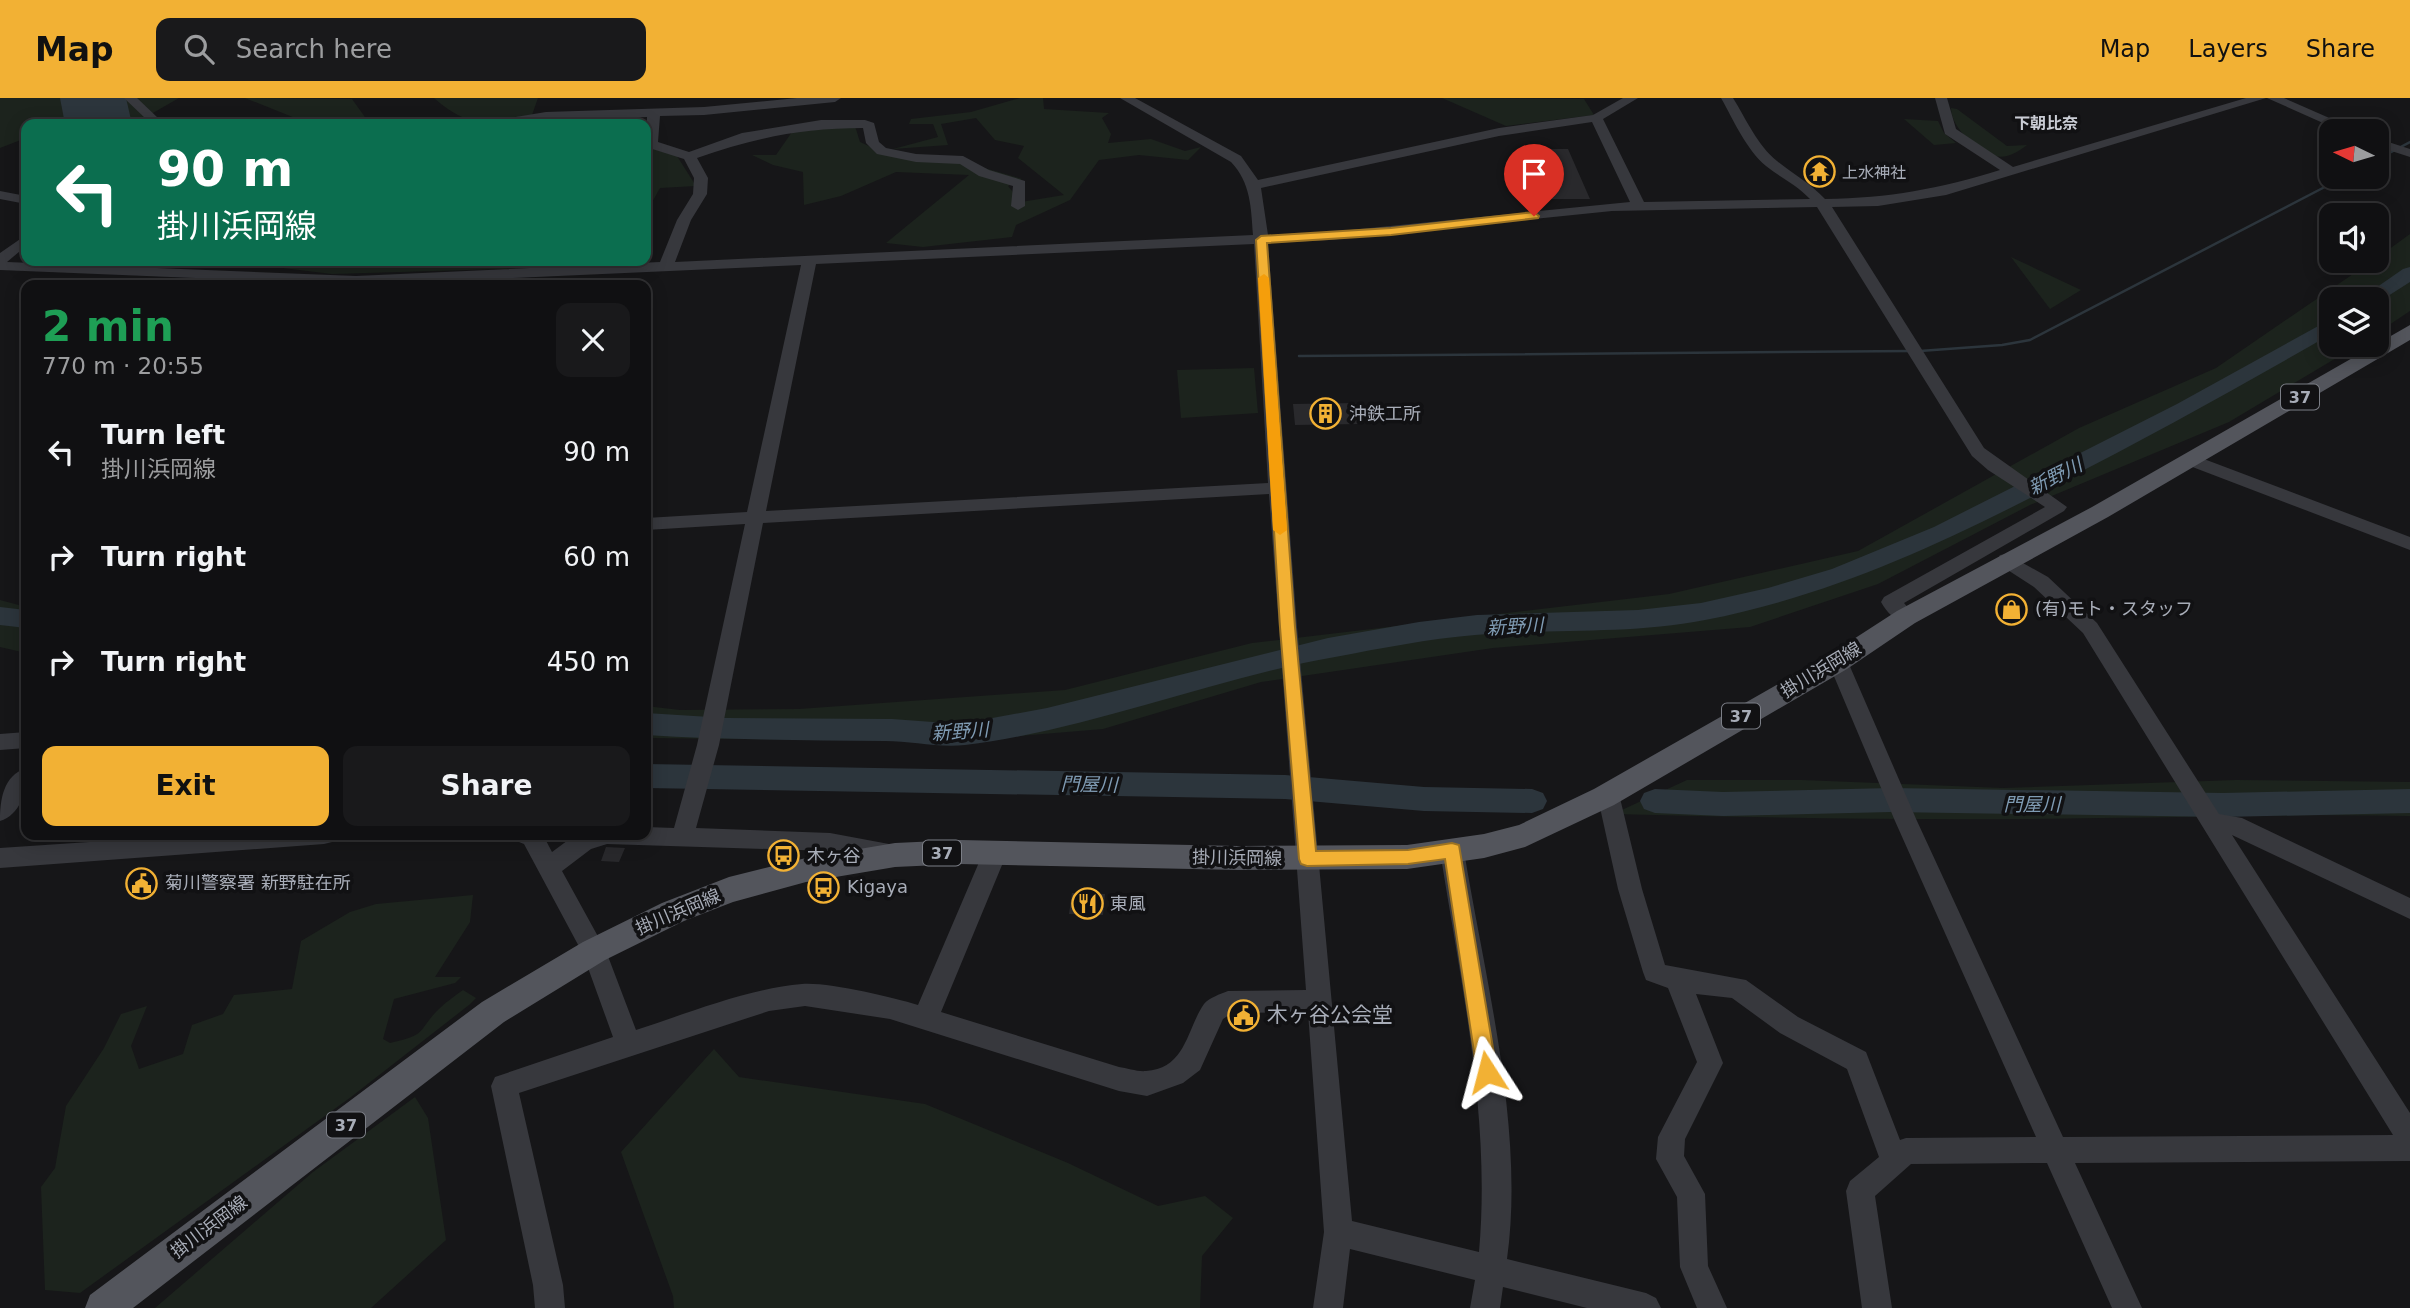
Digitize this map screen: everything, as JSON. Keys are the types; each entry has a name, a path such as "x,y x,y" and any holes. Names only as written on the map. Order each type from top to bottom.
{"main road":[{"name":"掛川浜岡線","path":"103,1308 493,1012 594,951 673,912 729,890 806,870 895,855 995,853 1307,859 1408,857 1525,835 1608,794 1838,662 1906,617 2100,512 2188,459 2346,371 2410,331"}],"street":[{"path":"130,98 151,119"},
{"path":"527,119 546,116 704,111 835,98"},
{"path":"1126,98 1236,159 1246,169 1255,185 1287,627 1338,1232 1328,1308"},
{"path":"1255,185 1499,132 1596,118 1632,98"},
{"path":"1727,98 1759,151 1772,164 1806,186 1821,202 1979,452 1994,466 2058,507 1891,602 1906,617"},
{"path":"1941,98 1950,131 2009,170"},
{"path":"402,280 1261,240 1391,232 1638,205 1878,202 1922,197 2260,98"},
{"path":"2273,98 2323,119"},
{"path":"654,113 651,144 688,156 742,137 821,124 865,124 869,126 873,143 882,151 916,158 963,160 984,173 1020,184 1018,206"},
{"path":"1596,118 1638,205"},
{"path":"2389,146 2408,152"},
{"path":"666,267 684,220 700,194 702,178 688,156"},
{"path":"0,195 21,199"},
{"path":"0,260 21,243"},
{"path":"682,838 708,745 808,260"},
{"path":"0,266 281,280"},
{"path":"2188,459 2410,544"},
{"path":"651,524 1277,488"},
{"path":"2007,560 2041,582 2090,628 2410,1137"},
{"path":"1838,662 1906,821 2057,1148 2127,1308"},
{"path":"0,742 21,740"},
{"path":"0,812 21,783"},
{"path":"1608,794 1655,972 1677,980 1737,988 1789,1025 1857,1061 1894,1161"},
{"path":"2214,823 2234,825 2410,909"},
{"path":"651,837 830,842 895,855"},
{"path":"0,858 254,840"},
{"path":"534,840 594,951 628,1044"},
{"path":"549,868 588,840"},
{"path":"1452,850 1495,1120 1498,1197 1493,1270 1485,1308"},
{"path":"925,1019 995,853"},
{"path":"1677,980 1692,1012 1710,1063 1672,1138 1670,1159 1691,1194 1694,1267 1712,1308"},
{"path":"550,1308 548,1285 504,1087 628,1044 769,1000 805,995 890,1008 1119,1079 1147,1084 1174,1074 1191,1060 1214,1011 1228,1002 1320,1001"},
{"path":"1877,1308 1860,1191 1906,1151 2057,1148 2410,1149"},
{"path":"1338,1232 1646,1308"}],"shaded area":[{"path":"0,98 179,98 142,119 21,119 21,140 0,148"},
{"path":"60,98 126,98 131,119 64,119"},
{"path":"245,98 352,99 366,119 293,119 295,118"},
{"path":"434,98 538,98 532,115 505,119 469,119"},
{"path":"1020,98 1043,98 1044,109 1109,113 1102,118 1111,134 1108,143 1151,139 1185,151 1201,147 1188,160 1139,155 1099,160 1070,200 1016,225 1012,237 923,247 886,243 969,175 896,172 841,196 804,205 803,172 773,165 752,155 776,155 792,132 855,126 860,142 884,153 950,158 1022,179 1008,186 1021,202 1064,195 1018,158 1024,146 995,140 976,118 941,124 948,145 893,149 938,137 933,124 909,124 911,119 971,112"},
{"path":"1442,98 1584,99 1594,115 1506,126"},
{"path":"1951,108 1957,109 2007,146 2027,145 2008,156 1988,154 1966,138 1955,123"},
{"path":"1904,119 1938,121 1944,133 1956,143 1934,145"},
{"path":"651,148 677,156 696,186 660,188 651,204"},
{"path":"2410,234 2410,311 2389,325 2389,287 2334,287 2355,273 2389,273 2389,249"},
{"path":"2011,257 2081,290 2050,309"},
{"path":"266,266 604,266 332,274"},
{"path":"2319,297 2319,357 2338,357 2229,422 2030,505 1878,584 1750,627 1493,648 1261,682 1103,729 957,741 651,738 651,707 680,710 799,709 1065,690 1252,643 1669,594 1858,551 2079,428 2216,368"},
{"path":"1254,368 1258,413 1181,418 1177,370"},
{"path":"0,600 21,606 21,652 0,647"},
{"path":"1687,780 1802,780 2003,788 2236,780 2410,782 2410,816 1919,819 1613,814"},
{"path":"473,895 470,922 435,977 461,977 455,983 394,999 383,1039 390,1043 417,1034 440,1008 463,990 476,998 469,1005 351,1097 80,1293 45,1290 41,1187 55,1168 66,1106 104,1048 121,1014 147,1006 131,1046 139,1069 183,1054 192,1025 223,1014 234,995 292,989 301,941 350,912 376,904"},
{"path":"714,1049 739,1077 925,1104 1068,1163 1158,1206 1205,1196 1233,1218 1202,1256 1200,1308 674,1308 673,1296 621,1152"},
{"path":"415,1097 428,1118 446,1240 371,1308 155,1308 313,1172"}],"building":[{"path":"1532,149 1568,149 1590,199 1552,199"},
{"name":"沖鉄工所","path":"1356,403 1360,424 1295,425 1293,404"},
{"path":"606,847 625,848 619,862 601,861"},
{"name":"東風","path":"1072,893 1105,894 1103,915 1069,914"}],"waterway":[{"path":"2389,153 2410,142"},
{"path":"1920,351 2002,345 2030,340 2321,189"},
{"name":"新野川","path":"2388,287 2410,273"},
{"name":"新野川","path":"651,724 726,729 892,730 960,735 1047,719 1328,648 1419,632 1477,625 1638,619 1701,612 1769,597 1841,575 1943,533 2185,409 2319,332"},
{"path":"1299,356 1911,351"},
{"name":"新野川","path":"0,616 21,618"},
{"name":"門屋川","path":"651,776 1285,787 1424,799 1532,801"},
{"name":"門屋川","path":"1655,801 1723,804 1891,800 2223,805 2410,801"}],"slow traffic":[{"path":"1264,278 1280,530"}],"place":[{"name":"上水神社","path":"1819,172"},
{"name":"沖鉄工所","path":"1326,414"},
{"name":"(有)モト・スタッフ","path":"2012,609"},
{"name":"木ヶ谷","path":"784,856"},
{"name":"菊川警察署 新野駐在所","path":"142,883"},
{"name":"Kigaya","path":"824,887"},
{"name":"東風","path":"1087,904"},
{"name":"木ヶ谷公会堂","path":"1244,1015"}],"district":[{"name":"下朝比奈","path":"2046,123"}],"route":[{"path":"1487,1072 1452,850 1408,857 1307,859 1287,627 1261,240 1391,232 1534,216"}]}
